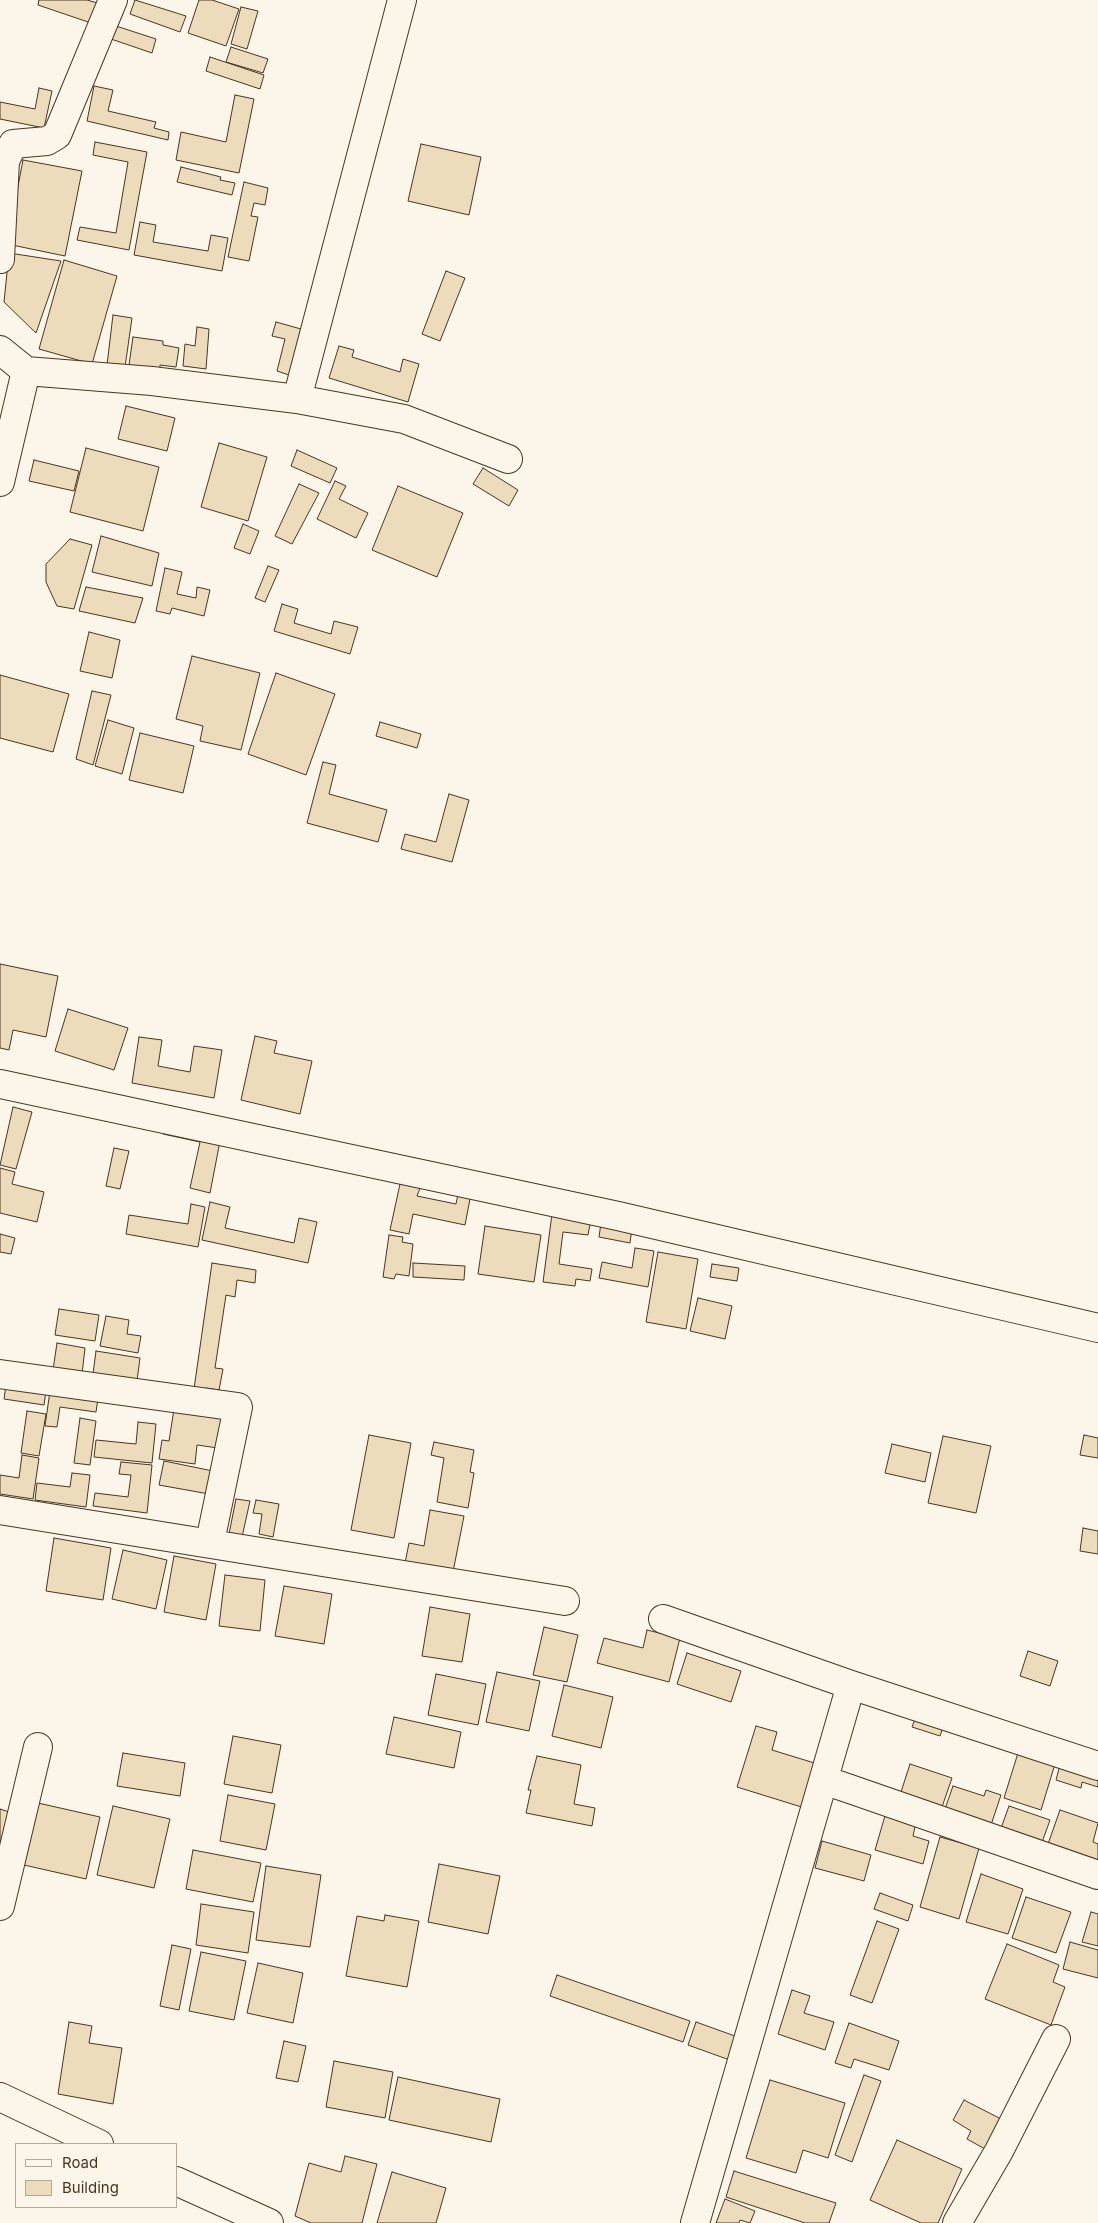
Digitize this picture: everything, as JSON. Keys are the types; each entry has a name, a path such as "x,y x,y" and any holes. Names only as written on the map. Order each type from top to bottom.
{"street":[{"path":"0,259 2,159 14,144 46,141 57,135 113,0"},
{"path":"297,399 402,0"},
{"path":"0,350 26,372 152,381 297,399 404,418 508,459"},
{"path":"0,482 26,372"},
{"path":"0,1084 618,1216 1098,1328"},
{"path":"0,1374 238,1407 210,1542"},
{"path":"0,1510 210,1542 565,1601"},
{"path":"663,1619 851,1685 1098,1766"},
{"path":"695,2223 851,1685"},
{"path":"0,1906 38,1747"},
{"path":"824,1780 1098,1875"},
{"path":"957,2223 999,2151 1056,2039"},
{"path":"0,2097 97,2143"},
{"path":"178,2182 268,2223"}],"building":[{"path":"39,0 87,0 101,4 94,24 38,5"},
{"path":"135,0 186,16 180,32 130,14"},
{"path":"199,0 212,0 239,9 226,46 188,33"},
{"path":"241,7 258,11 247,49 231,44"},
{"path":"116,26 156,39 152,53 111,39"},
{"path":"231,47 268,59 263,73 226,62"},
{"path":"210,57 264,75 260,89 206,71"},
{"path":"94,86 113,90 108,111 156,122 154,128 169,132 168,140 87,121"},
{"path":"39,88 52,91 44,128 0,119 0,102 35,109"},
{"path":"235,95 254,99 239,173 176,160 181,132 226,142"},
{"path":"95,142 147,152 129,250 77,240 80,227 116,233 128,162 93,155"},
{"path":"421,144 481,157 469,215 408,201"},
{"path":"23,160 82,171 65,256 7,244"},
{"path":"181,167 221,177 220,180 235,183 232,195 177,182"},
{"path":"244,182 268,188 265,205 254,203 251,216 258,217 249,261 228,257"},
{"path":"140,222 156,225 153,242 208,251 211,235 228,238 222,271 134,255"},
{"path":"9,253 61,261 36,333 4,302"},
{"path":"64,260 117,276 92,364 39,349"},
{"path":"446,271 465,278 440,341 422,334"},
{"path":"113,315 132,318 125,367 107,365"},
{"path":"276,322 301,329 289,375 277,371 285,339 272,336"},
{"path":"197,327 209,329 206,369 183,366 185,344 195,346"},
{"path":"133,337 163,341 163,345 179,348 176,367 160,365 160,369 129,365"},
{"path":"339,346 354,350 352,357 400,372 403,359 419,364 408,402 329,378"},
{"path":"126,406 175,418 167,451 118,439"},
{"path":"219,443 267,457 248,521 201,507"},
{"path":"86,448 159,467 143,531 70,512"},
{"path":"297,450 337,468 330,483 291,466"},
{"path":"34,460 79,471 74,491 29,481"},
{"path":"483,468 518,490 509,506 473,484"},
{"path":"335,481 346,486 339,499 368,513 356,538 317,519"},
{"path":"299,484 319,493 292,544 275,536"},
{"path":"398,486 463,513 437,577 372,550"},
{"path":"243,524 259,531 250,554 234,548"},
{"path":"101,536 159,553 152,586 92,572"},
{"path":"70,539 92,545 74,609 57,606 46,582 46,564"},
{"path":"268,566 279,570 265,602 255,598"},
{"path":"165,568 182,572 177,594 196,598 197,587 210,590 204,616 172,608 170,614 156,611"},
{"path":"86,587 143,598 135,623 79,611"},
{"path":"282,604 298,609 294,623 331,634 334,621 358,627 350,654 274,631"},
{"path":"89,632 120,640 112,678 80,671"},
{"path":"192,656 260,673 241,750 200,741 203,726 176,719"},
{"path":"276,673 335,694 306,775 248,754"},
{"path":"0,675 69,694 53,752 0,738"},
{"path":"92,691 111,695 93,765 76,759"},
{"path":"108,720 134,728 122,774 95,766"},
{"path":"380,722 421,734 417,748 376,736"},
{"path":"140,733 194,746 183,793 129,780"},
{"path":"323,762 336,765 329,794 387,810 378,842 307,823"},
{"path":"449,794 469,800 452,862 401,849 405,834 436,842"},
{"path":"0,964 58,976 46,1037 13,1030 9,1050 0,1048"},
{"path":"68,1009 128,1028 114,1070 55,1051"},
{"path":"255,1036 277,1041 274,1053 312,1061 300,1114 241,1100"},
{"path":"139,1037 162,1040 158,1066 190,1072 194,1046 222,1050 214,1098 132,1083"},
{"path":"13,1107 32,1112 16,1169 0,1165"},
{"path":"166,1125 221,1136 210,1193 190,1188 200,1142 163,1134"},
{"path":"114,1148 129,1151 120,1189 106,1186"},
{"path":"0,1168 15,1172 12,1184 44,1192 37,1222 0,1213"},
{"path":"400,1184 420,1188 417,1196 456,1204 458,1194 470,1199 465,1225 413,1214 409,1234 390,1230"},
{"path":"210,1202 230,1207 225,1228 294,1243 299,1218 317,1222 308,1263 202,1240"},
{"path":"191,1204 205,1207 198,1247 126,1234 129,1215 188,1224"},
{"path":"552,1214 591,1219 588,1235 563,1232 559,1264 592,1269 590,1281 576,1279 575,1286 543,1282"},
{"path":"601,1223 632,1228 630,1243 599,1237"},
{"path":"485,1226 541,1235 534,1282 478,1274"},
{"path":"0,1234 15,1238 11,1254 0,1252"},
{"path":"389,1235 403,1237 402,1242 413,1244 409,1276 396,1274 394,1279 383,1277"},
{"path":"635,1248 654,1251 648,1287 599,1278 602,1262 632,1268"},
{"path":"658,1252 698,1259 686,1329 646,1322"},
{"path":"212,1263 256,1270 255,1283 237,1280 235,1297 226,1295 215,1368 223,1369 219,1390 206,1388 205,1391 194,1389"},
{"path":"413,1263 465,1266 464,1280 413,1277"},
{"path":"712,1264 739,1268 737,1281 710,1277"},
{"path":"698,1298 732,1306 725,1339 690,1331"},
{"path":"59,1309 99,1315 95,1341 55,1335"},
{"path":"106,1316 129,1320 127,1334 141,1336 138,1353 100,1346"},
{"path":"57,1343 85,1348 82,1374 53,1370"},
{"path":"96,1351 140,1358 137,1381 93,1374"},
{"path":"6,1385 46,1391 44,1405 4,1399"},
{"path":"50,1391 98,1398 96,1412 60,1407 57,1427 45,1426"},
{"path":"174,1409 223,1416 218,1448 197,1445 195,1464 159,1459 162,1440 169,1441"},
{"path":"27,1411 46,1414 39,1456 21,1453"},
{"path":"80,1418 96,1421 90,1465 74,1463"},
{"path":"138,1422 156,1424 152,1463 94,1457 96,1440 136,1444"},
{"path":"369,1435 411,1443 394,1538 351,1530"},
{"path":"1084,1435 1098,1438 1098,1458 1080,1455"},
{"path":"943,1436 991,1446 976,1513 928,1503"},
{"path":"434,1442 474,1450 470,1472 474,1473 468,1508 437,1502 444,1458 431,1455"},
{"path":"892,1444 931,1453 925,1482 885,1473"},
{"path":"22,1455 39,1458 33,1499 0,1494 0,1475 19,1478"},
{"path":"164,1461 213,1471 209,1494 159,1485"},
{"path":"121,1462 152,1465 147,1513 93,1506 95,1493 128,1497 131,1475 119,1474"},
{"path":"72,1473 90,1475 86,1507 35,1500 37,1483 70,1487"},
{"path":"236,1499 250,1501 242,1537 229,1534"},
{"path":"256,1500 279,1504 273,1537 259,1534 262,1514 253,1513"},
{"path":"430,1510 464,1516 453,1572 405,1563 409,1543 424,1546"},
{"path":"1083,1528 1098,1531 1098,1554 1080,1551"},
{"path":"54,1538 111,1548 103,1600 46,1591"},
{"path":"123,1550 167,1560 156,1609 112,1599"},
{"path":"174,1556 216,1564 206,1620 164,1612"},
{"path":"225,1575 265,1580 260,1631 219,1626"},
{"path":"284,1586 332,1594 324,1644 275,1636"},
{"path":"430,1607 470,1614 462,1662 422,1656"},
{"path":"544,1627 578,1635 567,1682 533,1675"},
{"path":"647,1630 680,1638 669,1682 597,1663 604,1638 643,1648"},
{"path":"1028,1651 1058,1661 1050,1686 1020,1676"},
{"path":"687,1653 741,1671 731,1702 677,1684"},
{"path":"497,1672 540,1681 529,1731 486,1722"},
{"path":"436,1674 486,1684 478,1725 428,1715"},
{"path":"564,1685 613,1697 601,1748 552,1736"},
{"path":"917,1714 944,1724 940,1736 912,1727"},
{"path":"394,1717 461,1732 454,1768 386,1754"},
{"path":"756,1726 777,1732 772,1750 821,1765 808,1809 737,1787"},
{"path":"233,1736 281,1745 272,1793 224,1784"},
{"path":"123,1753 185,1763 180,1796 117,1786"},
{"path":"1018,1753 1055,1764 1041,1810 1004,1798"},
{"path":"537,1756 581,1765 574,1804 595,1808 592,1826 526,1813 531,1790 528,1790"},
{"path":"910,1764 952,1778 942,1807 901,1792"},
{"path":"1060,1765 1098,1776 1098,1787 1082,1782 1081,1788 1056,1780"},
{"path":"953,1786 984,1796 986,1790 1001,1795 991,1825 945,1809"},
{"path":"228,1795 275,1804 266,1850 220,1841"},
{"path":"38,1803 100,1817 86,1879 24,1865"},
{"path":"113,1806 170,1819 154,1888 97,1875"},
{"path":"1009,1806 1050,1820 1041,1845 1000,1831"},
{"path":"0,1809 12,1813 0,1848"},
{"path":"887,1809 917,1818 913,1836 929,1841 923,1864 875,1850"},
{"path":"1060,1810 1098,1823 1093,1842 1098,1844 1098,1862 1048,1844"},
{"path":"940,1837 979,1848 959,1919 920,1907"},
{"path":"822,1841 871,1855 864,1881 815,1868"},
{"path":"193,1850 261,1863 253,1902 186,1889"},
{"path":"439,1864 500,1876 488,1934 428,1922"},
{"path":"266,1866 321,1875 310,1947 256,1940"},
{"path":"981,1874 1023,1889 1008,1934 966,1922"},
{"path":"880,1893 913,1905 908,1921 874,1909"},
{"path":"1026,1897 1071,1912 1056,1953 1012,1938"},
{"path":"201,1904 254,1912 248,1953 196,1945"},
{"path":"1091,1912 1098,1914 1098,1946 1082,1942"},
{"path":"385,1915 419,1921 407,1987 346,1976 357,1916 384,1921"},
{"path":"877,1921 899,1929 872,2003 850,1995"},
{"path":"1070,1942 1098,1950 1098,1978 1063,1969"},
{"path":"1007,1944 1059,1965 1053,1982 1065,1987 1051,2025 985,1999"},
{"path":"172,1945 191,1949 179,2010 160,2006"},
{"path":"201,1952 246,1961 234,2020 189,2011"},
{"path":"258,1963 303,1973 293,2023 247,2013"},
{"path":"557,1975 690,2021 683,2042 550,1996"},
{"path":"792,1990 810,1996 804,2013 834,2022 825,2050 778,2034"},
{"path":"69,2022 92,2026 89,2043 122,2048 113,2104 58,2094"},
{"path":"696,2022 746,2040 738,2063 688,2045"},
{"path":"849,2023 899,2041 889,2070 854,2059 851,2068 835,2063"},
{"path":"284,2041 306,2046 298,2082 276,2078"},
{"path":"334,2061 393,2072 385,2118 326,2107"},
{"path":"864,2075 881,2081 852,2162 835,2155"},
{"path":"398,2077 500,2099 491,2142 389,2120"},
{"path":"770,2080 845,2103 828,2158 803,2150 796,2173 746,2158"},
{"path":"964,2100 1001,2119 985,2149 967,2139 971,2131 953,2120"},
{"path":"897,2140 962,2169 938,2223 921,2223 870,2200"},
{"path":"345,2156 377,2164 362,2223 311,2223 295,2216 309,2163 341,2172"},
{"path":"734,2171 836,2203 829,2223 805,2223 726,2197"},
{"path":"392,2172 446,2188 436,2223 377,2223"},
{"path":"725,2199 755,2211 750,2223 740,2220 739,2223 716,2223"}]}
